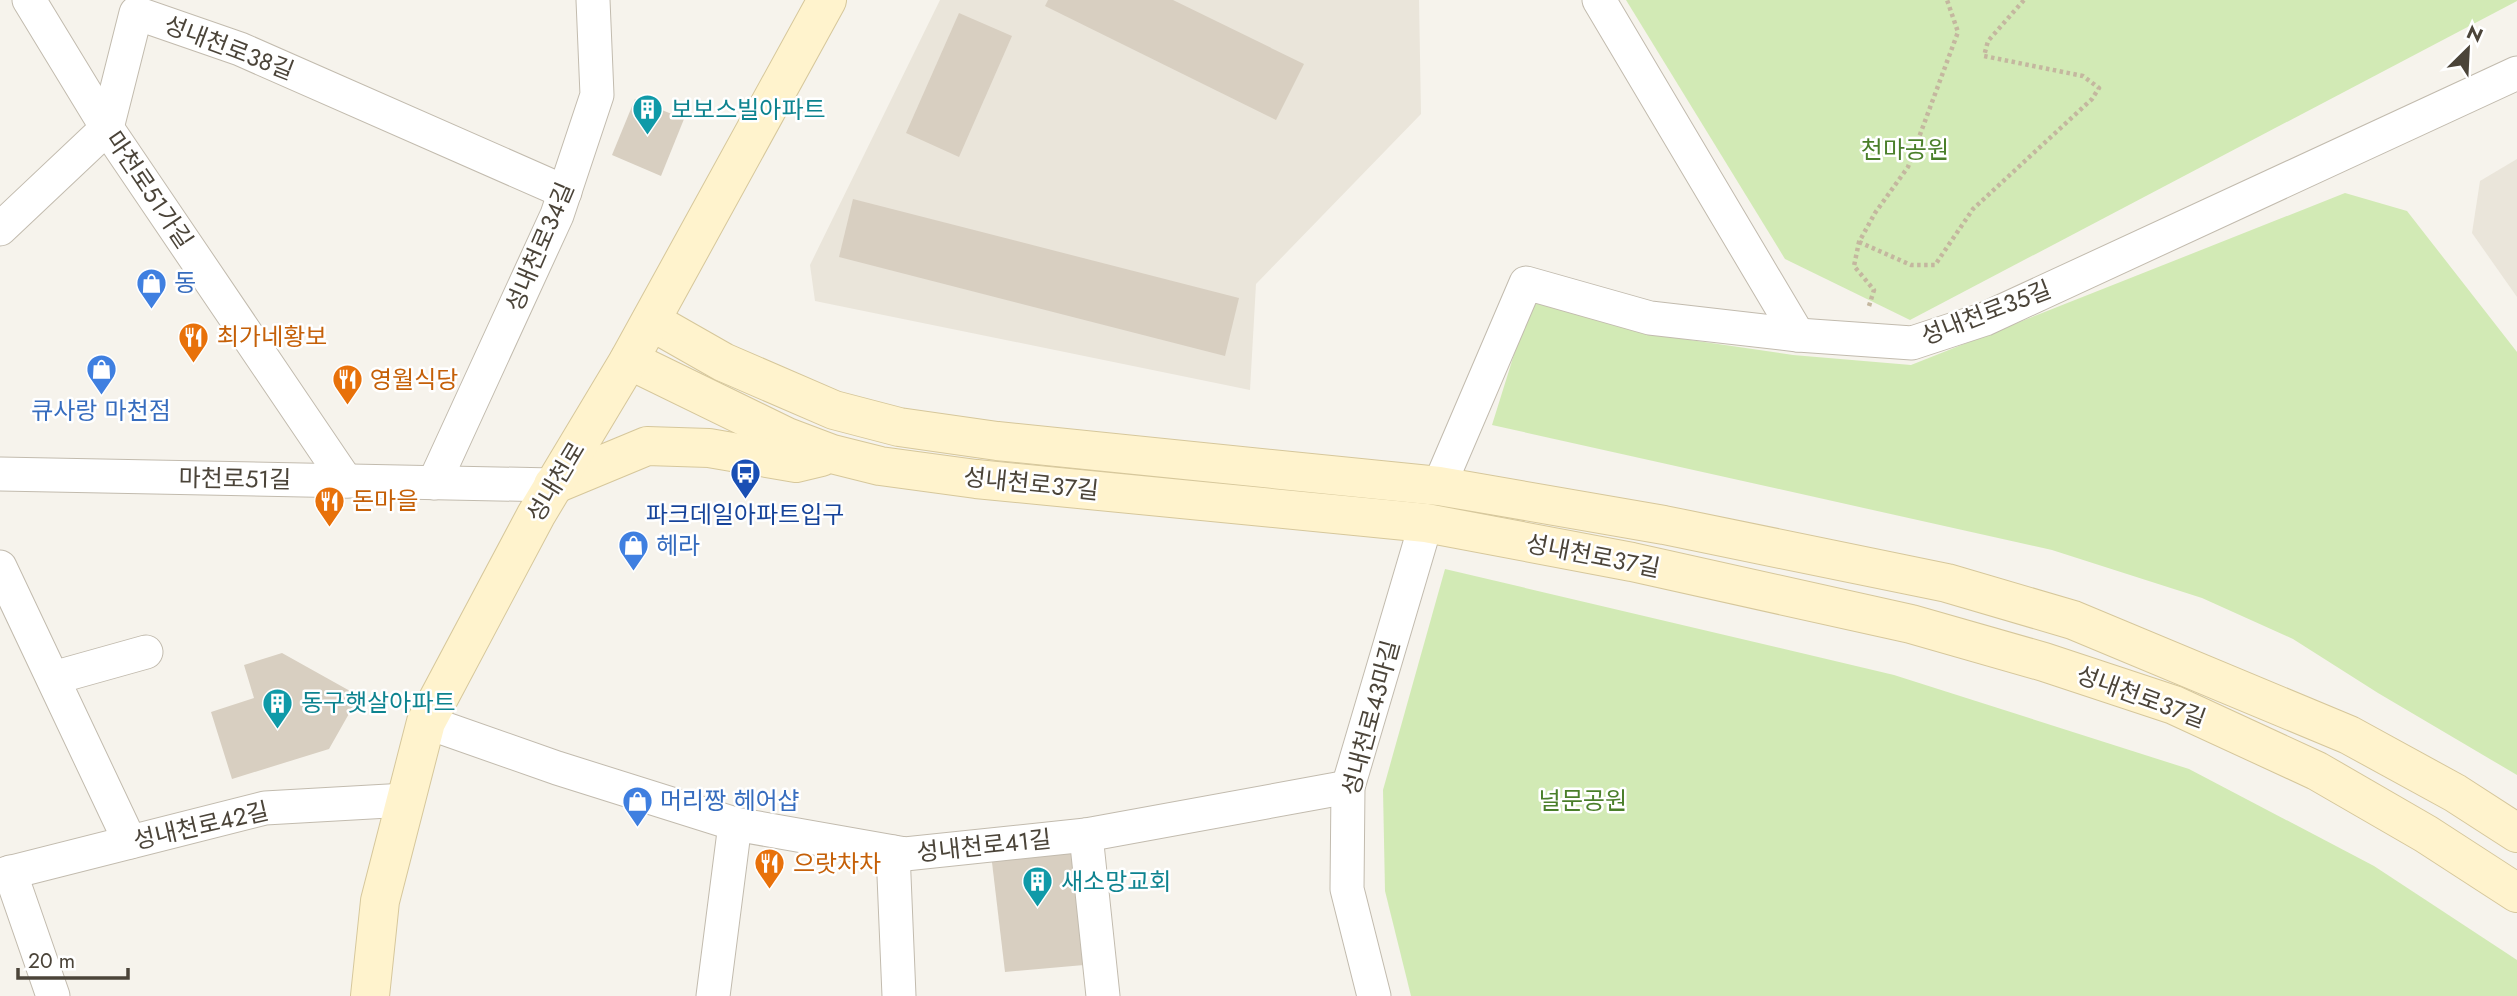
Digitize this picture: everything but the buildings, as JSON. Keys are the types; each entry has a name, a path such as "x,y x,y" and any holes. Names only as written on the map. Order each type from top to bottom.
{"main road":[{"name":"성내천로","path":"370,996 380,901 426,722 553,485 629,360 827,0"},
{"name":"성내천로37길","path":"651,321 723,362 834,410 899,427 997,441 1439,486 1664,524 1947,583 2073,620 2349,735 2455,793 2517,833"},
{"name":"성내천로37길","path":"629,360 787,437 832,454 880,466 976,479 1426,523 1632,562 1912,624 2044,662 2174,705 2317,771 2426,834 2517,893"},
{"path":"553,485 647,446 709,448 796,463 832,454"},
{"name":"성내천로43마길","path":"1426,523 1439,486"}],"street":[{"name":"마천로51가길","path":"29,0 107,128 346,481"},
{"name":"성내천로34길","path":"434,483 557,215 597,95 593,0"},
{"path":"1598,0 1798,335"},
{"name":"성내천로38길","path":"107,128 136,13 240,49 565,191"},
{"name":"성내천로35길","path":"1439,486 1526,283 1650,318 1798,335 1912,343 1985,319 2517,73"},
{"path":"0,229 107,128"},
{"name":"마천로51길","path":"0,474 553,485"},
{"name":"성내천로43마길","path":"1374,996 1347,889 1348,787 1426,523"},
{"path":"1,570 130,842"},
{"path":"53,678 146,652"},
{"name":"성내천로41길","path":"426,722 557,768 735,824 905,854 1086,835 1348,787"},
{"name":"성내천로42길","path":"5,874 265,808 406,800"},
{"path":"713,996 735,824"},
{"path":"1086,835 1103,996"},
{"path":"893,852 899,996"},
{"path":"5,874 53,996"}],"path":[{"path":"1874,290 1854,266 1860,242 1875,213 1908,167 1958,32 1947,0"},
{"path":"1860,242 1911,265 1935,265 1973,209 2092,99 2099,88 2083,76 1984,56 1988,41 2024,0"}],"shaded area":[{"path":"940,0 1419,0 1421,114 1256,284 1250,390 815,301 810,265"},
{"path":"2517,159 2517,297 2472,233 2480,181"}],"green space":[{"name":"천마공원","path":"1626,0 2517,1 1910,320 1785,259"},
{"path":"2345,193 2407,211 2517,352 2517,775 2293,639 2202,598 2052,550 1492,425 1531,300 1649,334 1793,355 1911,365"},
{"name":"널문공원","path":"1445,569 1894,675 2189,769 2374,866 2517,960 2517,996 1411,996 1385,891 1383,790"}],"place":[{"name":"보보스빌아파트","path":"648,137"},
{"name":"동","path":"151,310"},
{"name":"최가네황보","path":"194,364"},
{"name":"큐사랑 마천점","path":"101,396"},
{"name":"영월식당","path":"347,407"},
{"name":"파크데일아파트입구","path":"745,500"},
{"name":"돈마을","path":"329,528"},
{"name":"헤라","path":"633,573"},
{"name":"동구햇살아파트","path":"278,730"},
{"name":"머리짱 헤어샵","path":"637,828"},
{"name":"으랏차차","path":"770,891"},
{"name":"새소망교회","path":"1038,909"}]}
